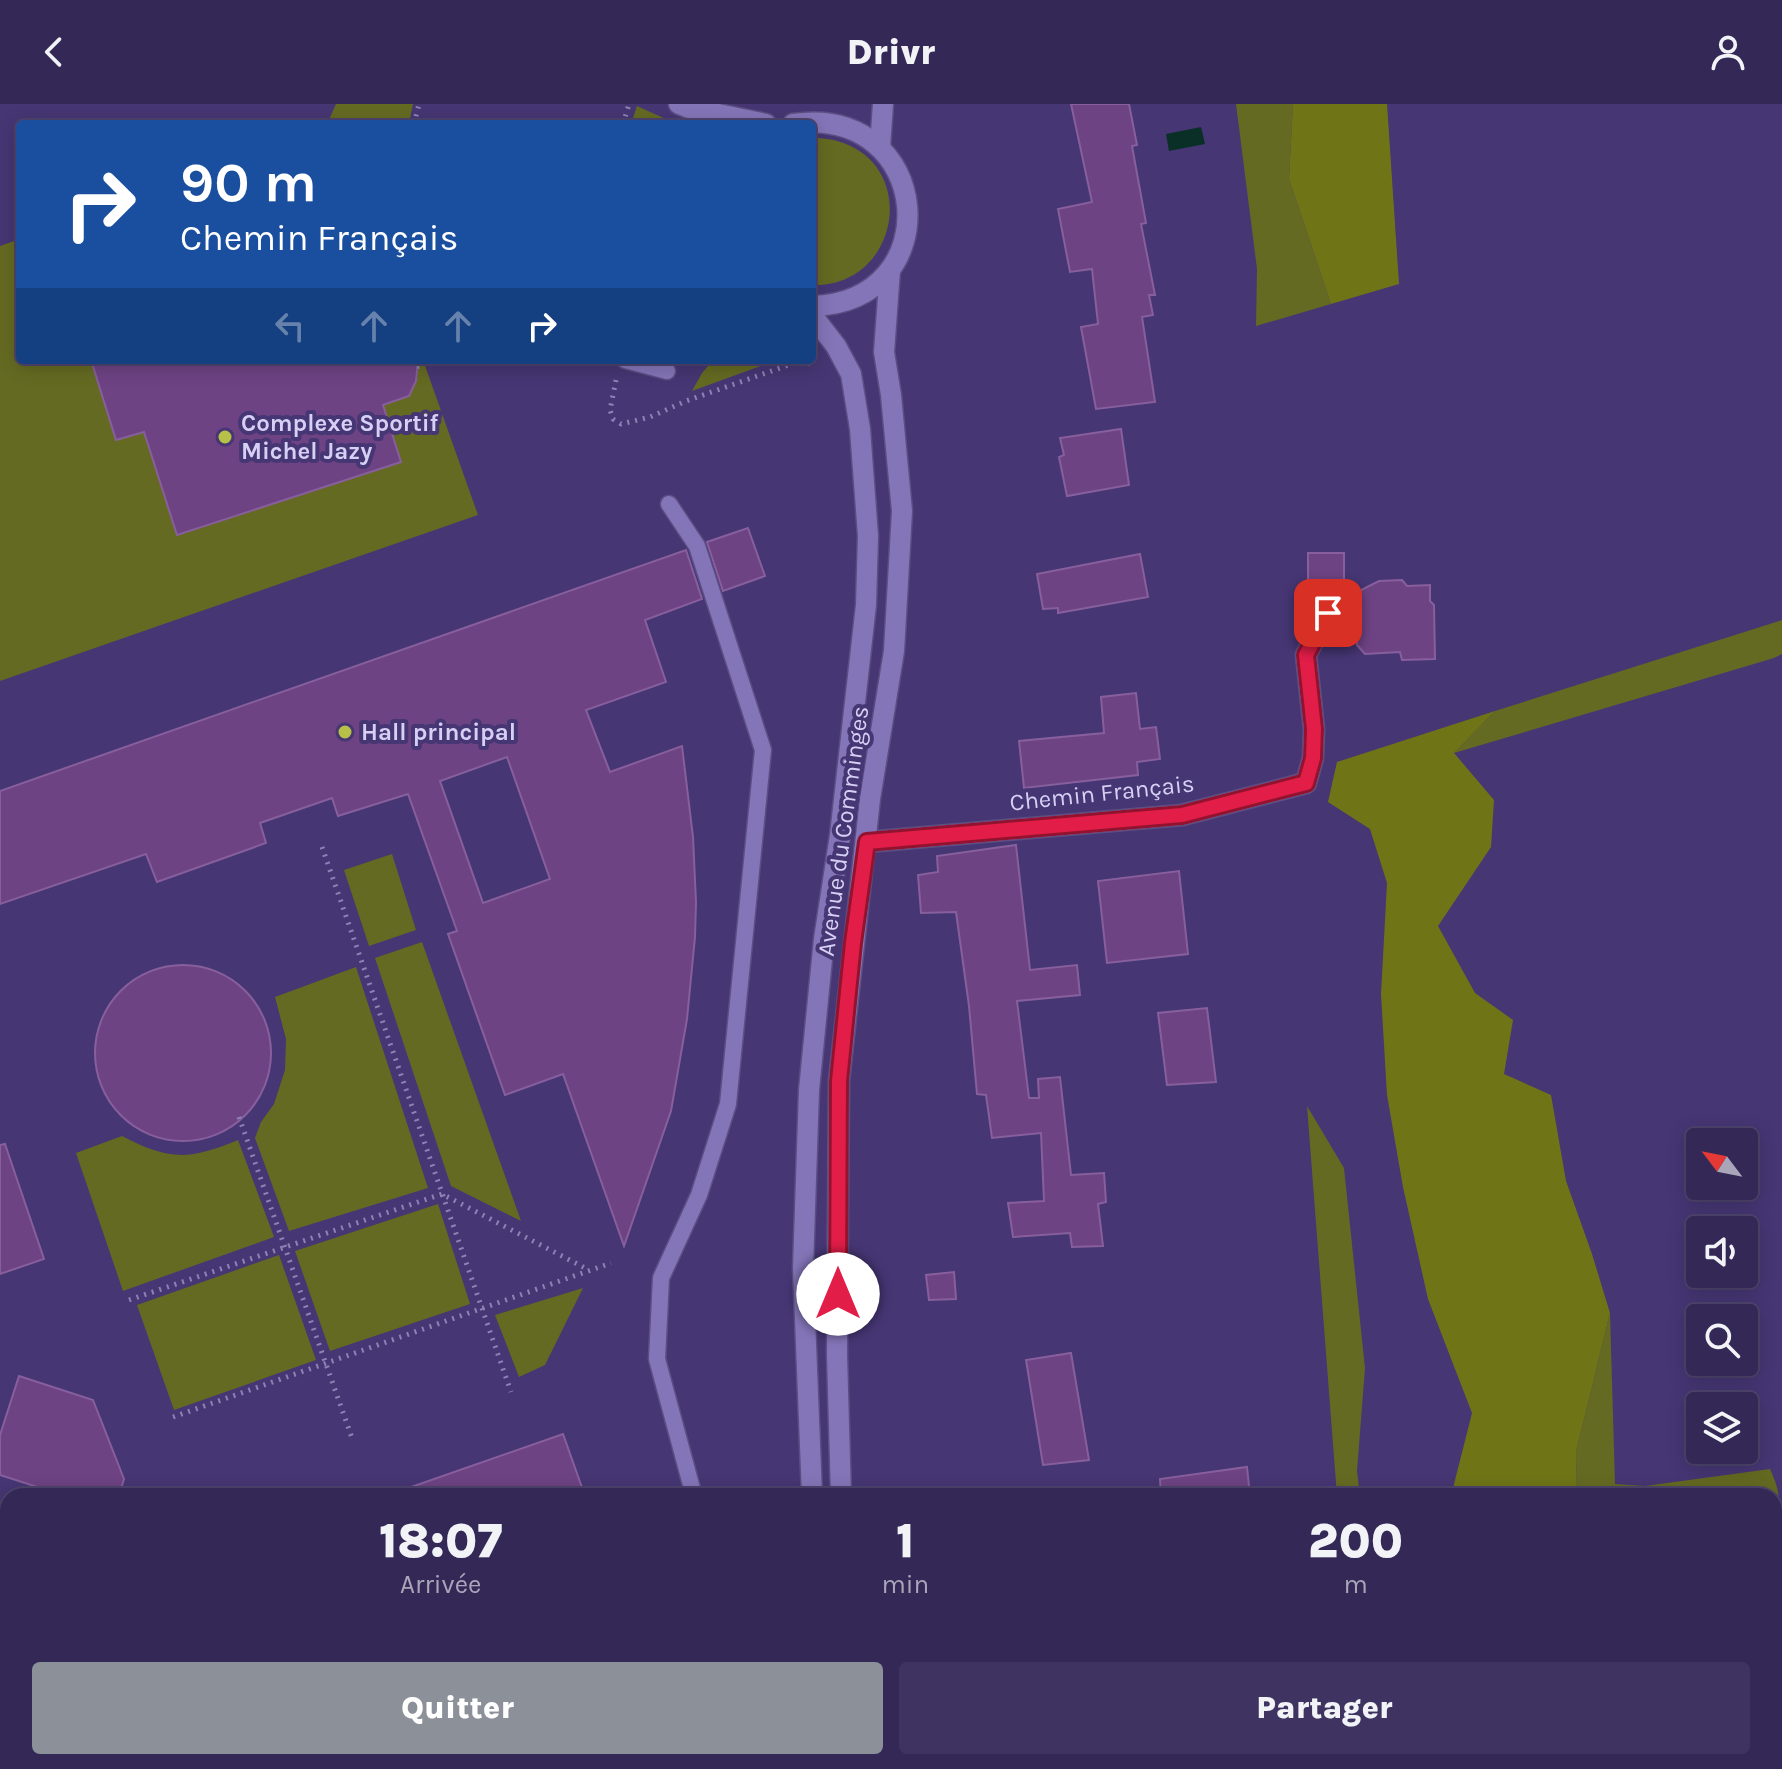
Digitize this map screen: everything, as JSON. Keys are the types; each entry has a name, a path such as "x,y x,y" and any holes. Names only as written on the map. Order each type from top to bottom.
{"main road":[{"path":"880,147 883,104"},
{"path":"689,112 740,120"},
{"path":"807,116 850,127 880,147 901,177 909,212 902,248 890,270 868,290 852,299 834,305 816,306"},
{"name":"Avenue du Comminges","path":"841,1488 837,1355 839,1081 870,799 894,651 902,511 884,352 890,270"},
{"name":"Avenue du Comminges","path":"812,1488 803,1268 809,1090 824,939 840,835 866,605 868,536 860,429 851,374 836,346 816,320"},
{"name":"Chemin Français","path":"867,842 1182,815 1306,783 1313,758 1314,729 1306,655 1328,613"}],"lane":[{"path":"621,367 667,371"},
{"path":"669,504 697,546 763,750 728,1104 699,1195 661,1278 657,1359 692,1488"}],"path":[{"path":"618,104 628,106"},
{"path":"417,367 424,364"},
{"path":"621,367 610,410 613,419 621,424 650,417 791,364"},
{"path":"322,847 511,1392"},
{"path":"239,1117 352,1438"},
{"path":"129,1300 442,1194 589,1270"},
{"path":"173,1417 611,1263"}],"green space":[{"path":"336,104 413,104 410,120 329,120"},
{"path":"1236,104 1293,104 1289,179 1331,304 1256,326 1257,269"},
{"path":"637,106 668,120 632,120"},
{"path":"816,138 837,141 864,154 881,174 889,197 889,223 880,247 864,267 841,281 816,284"},
{"name":"Complexe Sportif Michel Jazy","path":"16,240 16,364 424,364 478,515 0,681 0,246"},
{"path":"710,364 766,364 692,391"},
{"path":"1782,620 1782,654 1774,658 1454,753 1495,711"},
{"path":"392,854 416,930 369,946 344,870"},
{"path":"422,942 521,1221 451,1186 375,958"},
{"path":"356,967 428,1188 289,1231 255,1138 261,1122 274,1104 285,1070 286,1039 275,997"},
{"path":"1307,1106 1344,1168 1365,1368 1357,1471 1359,1488 1336,1488"},
{"path":"122,1136 153,1150 180,1155 206,1151 238,1140 274,1237 123,1291 76,1153"},
{"path":"438,1204 470,1304 330,1351 295,1251"},
{"path":"279,1255 316,1360 174,1410 137,1305"},
{"path":"583,1288 545,1365 519,1377 495,1315"},
{"path":"1610,1313 1615,1484 1645,1486 1770,1469 1777,1488 1577,1488 1576,1452"}],"shaded area":[{"path":"1293,104 1387,104 1399,284 1331,304 1289,179"},
{"path":"1201,127 1205,144 1169,151 1166,134"},
{"path":"1495,711 1454,753 1494,800 1491,847 1438,926 1475,993 1513,1020 1504,1074 1551,1095 1566,1181 1610,1313 1576,1452 1577,1488 1453,1488 1472,1413 1428,1299 1403,1187 1387,1095 1381,994 1387,883 1370,829 1328,802 1337,762"}],"building":[{"path":"1071,104 1129,104 1137,145 1132,146 1146,223 1141,224 1155,295 1149,295 1153,315 1142,317 1155,402 1096,409 1081,327 1098,324 1092,269 1070,272 1058,209 1092,202"},
{"path":"92,364 418,364 416,381 409,396 383,405 401,462 177,535 144,432 116,440"},
{"path":"1121,429 1129,485 1067,496 1059,457 1064,455 1060,438"},
{"path":"748,528 765,576 723,591 707,542"},
{"path":"686,550 702,599 645,620 666,682 586,710 610,772 682,746 693,837 695,937 687,1019 671,1111 624,1246 563,1074 505,1095 448,934 457,931 408,794 338,816 332,798 260,823 266,843 157,882 146,854 0,904 0,791","holes":["507,757 550,879 483,903 440,781"]},
{"path":"1308,553 1344,553 1344,589 1308,590"},
{"path":"1140,554 1148,597 1058,613 1058,608 1043,609 1037,574"},
{"path":"1402,580 1407,586 1430,585 1430,601 1434,605 1435,659 1402,660 1400,652 1365,654 1357,645 1355,593 1379,581"},
{"path":"1136,693 1140,729 1156,727 1160,759 1137,762 1138,775 1024,788 1019,741 1104,733 1101,697"},
{"path":"1016,845 1030,970 1077,965 1080,995 1017,1001 1029,1098 1039,1098 1038,1079 1060,1077 1071,1175 1104,1173 1106,1202 1098,1204 1103,1246 1072,1247 1070,1233 1013,1237 1008,1203 1044,1201 1041,1133 992,1138 986,1095 977,1094 956,912 921,913 918,875 938,872 937,856"},
{"path":"1179,871 1188,954 1107,963 1098,881"},
{"path":"183,965 217,971 245,991 265,1019 271,1053 265,1087 245,1115 217,1135 183,1141 149,1135 121,1115 101,1087 95,1053 101,1019 121,991 149,971"},
{"path":"1207,1008 1216,1082 1167,1085 1158,1013"},
{"path":"5,1144 44,1259 0,1274 0,1145"},
{"path":"954,1272 956,1299 929,1300 926,1275"},
{"path":"1071,1353 1089,1460 1043,1465 1026,1360"},
{"path":"19,1376 93,1400 124,1479 121,1488 40,1488 0,1475 0,1435"},
{"path":"563,1434 582,1488 408,1488"},
{"path":"1247,1467 1249,1488 1161,1488 1160,1479"}],"place":[{"name":"Complexe Sportif Michel Jazy","path":"225,437"},
{"name":"Hall principal","path":"345,732"}],"route":[{"path":"838,1294 839,1081 867,842 1182,815 1306,783 1313,758 1314,729 1306,655 1328,613"}]}
